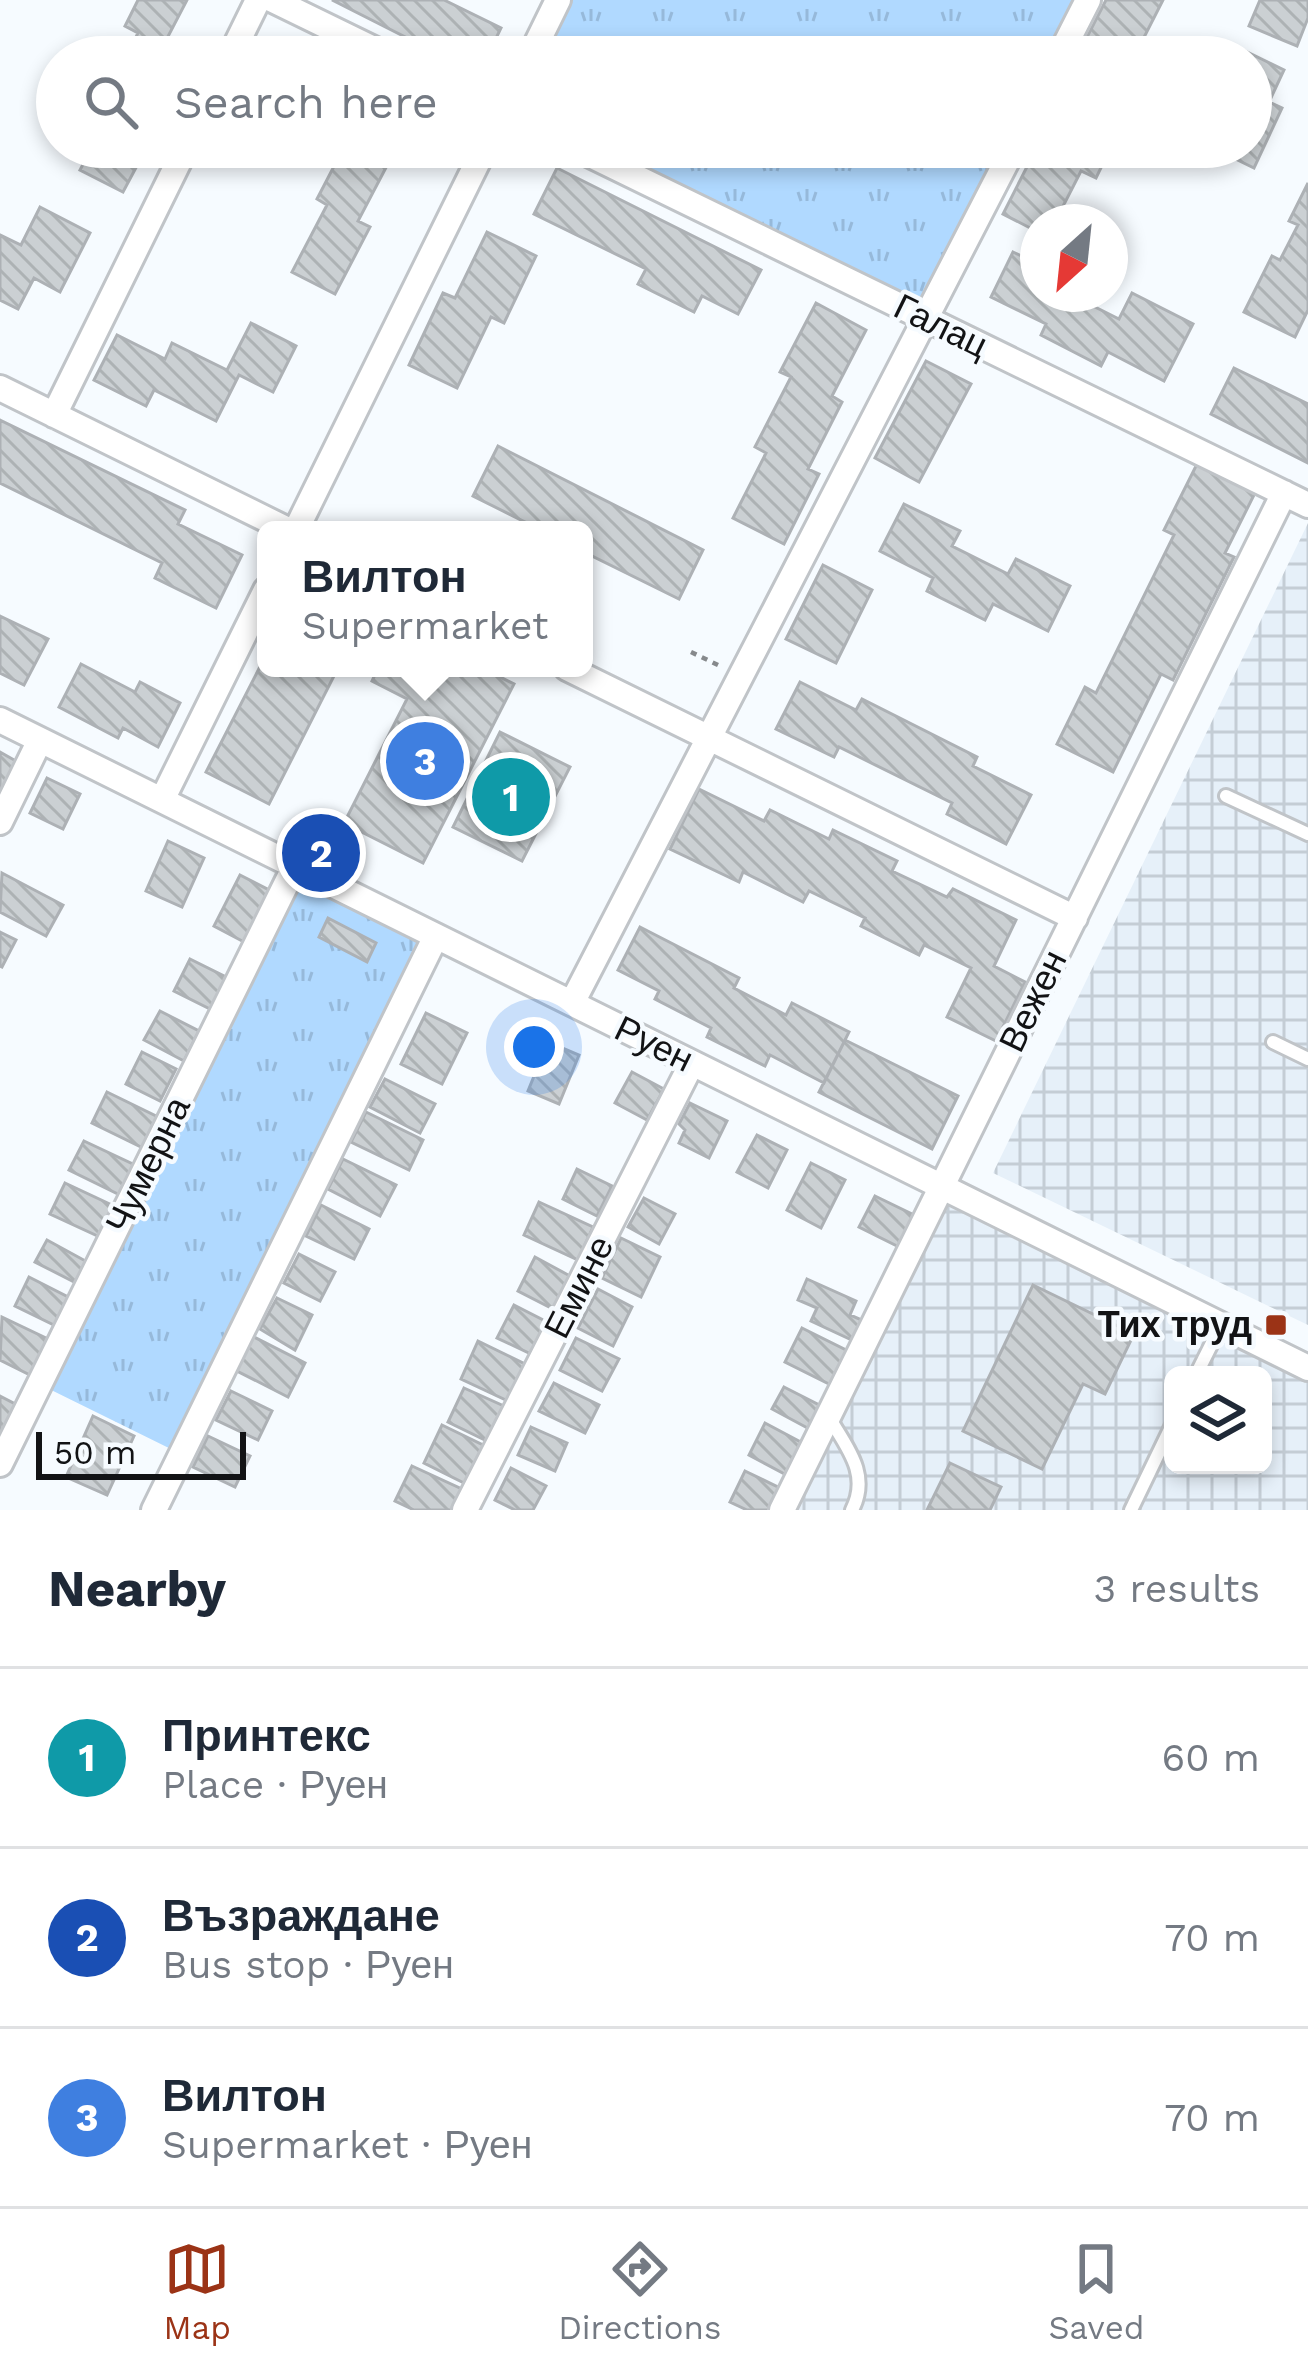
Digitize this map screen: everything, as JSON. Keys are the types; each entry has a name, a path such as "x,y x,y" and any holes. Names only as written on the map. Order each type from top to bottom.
{"street":[{"path":"240,36 258,0"},
{"path":"273,0 347,36"},
{"path":"540,36 558,0"},
{"path":"1070,36 1088,0"},
{"path":"54,415 176,168"},
{"path":"297,521 474,168"},
{"name":"Галац","path":"617,168 1308,505"},
{"path":"572,1004 1003,168"},
{"path":"0,388 273,521"},
{"name":"Вежен","path":"782,1510 1284,493"},
{"path":"162,800 257,608"},
{"path":"585,677 1075,917"},
{"name":"Руен","path":"0,720 1308,1368"},
{"path":"0,822 40,740"},
{"name":"Чумерна","path":"0,1464 296,866"},
{"path":"154,1510 436,935"},
{"name":"Емине","path":"465,1510 692,1063"}],"lane":[{"path":"1226,796 1308,834"},
{"path":"1274,1042 1308,1059"},
{"path":"1200,1366 1221,1325"},
{"path":"828,1417 858,1465 860,1493 852,1510"},
{"path":"1131,1510 1164,1442"}],"shaded area":[{"path":"1308,523 1308,1325 993,1173"},
{"path":"942,1187 1308,1368 1308,1510 782,1510"}],"green space":[{"path":"558,0 1088,0 1070,36 540,36"},
{"path":"617,168 1003,168 926,319"},
{"path":"295,866 436,936 181,1454 39,1384"}],"building":[{"path":"138,0 187,0 168,36 136,36 125,26"},
{"path":"332,0 444,0 501,28 497,36 403,36"},
{"path":"1106,0 1163,0 1145,36 1088,36"},
{"path":"1260,0 1308,0 1308,18 1297,46 1249,26"},
{"path":"1272,64 1284,70 1272,96"},
{"path":"1272,103 1282,108 1272,129"},
{"path":"81,168 136,168 123,192"},
{"path":"333,168 386,168 358,221 370,227 335,294 292,272 327,205 317,199"},
{"path":"557,168 761,270 738,314 702,296 694,312 638,284 646,269 534,214"},
{"path":"1026,168 1101,168 1096,178 1081,171 1064,204 1020,204 1020,223 1003,214"},
{"path":"1308,183 1308,310 1295,337 1244,312 1272,256 1280,260 1298,225 1289,221"},
{"path":"40,207 90,233 60,292 34,278 18,309 0,300 0,235 21,245"},
{"path":"487,232 536,256 504,323 491,317 457,388 409,365 443,293 455,298"},
{"path":"1013,252 1020,255 1020,311 991,297"},
{"path":"1132,293 1193,324 1164,381 1108,352 1101,366 1041,335 1046,324 1022,312 1105,312 1119,319 1128,312"},
{"path":"816,303 866,330 832,396 842,402 808,469 819,474 784,544 733,518 766,453 755,447 791,377 780,372"},
{"path":"251,323 296,346 273,392 239,375 216,421 154,390 146,406 94,380 117,335 165,359 172,343 227,370"},
{"path":"926,361 971,384 919,482 875,458"},
{"path":"1234,368 1308,404 1308,463 1211,414"},
{"path":"0,420 185,510 178,524 242,555 216,608 155,578 162,563 0,483"},
{"path":"498,446 703,550 679,599 593,556 593,521 523,521 473,496"},
{"path":"1198,462 1256,491 1225,553 1234,557 1173,680 1161,674 1113,772 1057,744 1085,687 1096,693 1174,535 1164,530"},
{"path":"904,504 960,531 952,546 1008,574 1016,559 1070,586 1048,631 993,604 985,620 927,591 933,578 880,551"},
{"path":"823,565 872,590 836,663 786,639"},
{"path":"0,616 48,639 24,685 0,673"},
{"path":"81,664 135,692 140,682 180,703 158,747 123,728 118,738 59,707"},
{"path":"257,673 257,677 333,677 269,804 206,772"},
{"path":"374,677 500,677 514,684 423,863 344,823 407,699 372,681"},
{"path":"800,682 856,710 862,699 977,757 973,766 1031,795 1006,844 947,814 952,803 839,747 834,757 776,729"},
{"path":"500,732 570,767 522,861 453,827"},
{"path":"0,752 16,761 0,793"},
{"path":"47,778 80,794 63,829 30,813"},
{"path":"699,789 764,821 770,810 829,839 833,830 897,861 892,871 947,897 953,889 1016,920 994,966 1025,982 996,1041 947,1017 971,968 924,945 919,955 861,926 865,918 809,891 803,902 743,872 739,882 670,849"},
{"path":"168,841 204,858 182,907 146,891"},
{"path":"2,873 63,905 46,936 0,912"},
{"path":"240,875 273,892 246,943 214,926"},
{"path":"328,918 376,943 367,962 319,937"},
{"path":"640,927 739,978 734,988 786,1015 792,1003 849,1032 824,1083 770,1055 765,1066 707,1037 711,1028 655,999 659,991 618,970"},
{"path":"0,932 16,940 2,967 0,966"},
{"path":"190,959 228,978 212,1010 174,991"},
{"path":"160,1011 199,1031 184,1061 144,1040"},
{"path":"426,1013 467,1033 442,1084 401,1064"},
{"path":"845,1040 958,1096 932,1149 819,1092"},
{"path":"548,1042 579,1055 559,1104 528,1091"},
{"path":"142,1052 176,1069 160,1101 126,1084"},
{"path":"632,1072 664,1089 647,1120 615,1103"},
{"path":"385,1079 435,1104 420,1133 370,1107"},
{"path":"107,1092 158,1117 143,1148 92,1123"},
{"path":"690,1103 727,1121 709,1158 679,1143 685,1130 679,1124"},
{"path":"366,1112 423,1140 409,1170 351,1142"},
{"path":"757,1135 787,1150 768,1188 737,1172"},
{"path":"84,1141 137,1166 122,1196 69,1170"},
{"path":"343,1159 396,1185 380,1216 328,1189"},
{"path":"811,1163 845,1180 821,1228 787,1210"},
{"path":"577,1169 612,1186 597,1216 563,1199"},
{"path":"65,1183 116,1207 102,1238 50,1214"},
{"path":"875,1196 916,1216 901,1248 859,1227"},
{"path":"644,1198 675,1214 659,1244 628,1227"},
{"path":"539,1202 593,1227 578,1260 524,1235"},
{"path":"321,1205 369,1229 354,1259 306,1236"},
{"path":"621,1238 660,1257 641,1297 602,1278"},
{"path":"47,1240 91,1264 80,1285 35,1262"},
{"path":"299,1254 335,1272 320,1301 284,1283"},
{"path":"535,1257 570,1276 553,1309 518,1291"},
{"path":"29,1277 72,1299 58,1327 15,1306"},
{"path":"807,1279 856,1301 850,1315 864,1321 854,1341 811,1321 817,1308 798,1300"},
{"path":"1033,1285 1134,1334 1105,1394 1083,1384 1042,1469 963,1431"},
{"path":"598,1289 632,1307 613,1346 578,1328"},
{"path":"277,1298 312,1315 295,1350 260,1329"},
{"path":"514,1305 547,1322 531,1354 497,1338"},
{"path":"2,1317 50,1340 32,1376 0,1360"},
{"path":"802,1328 850,1352 833,1386 785,1362"},
{"path":"252,1336 305,1363 288,1397 235,1370"},
{"path":"576,1338 619,1359 602,1391 560,1370"},
{"path":"478,1341 525,1364 508,1401 461,1379"},
{"path":"554,1383 599,1405 585,1433 539,1411"},
{"path":"784,1387 827,1409 815,1432 772,1409"},
{"path":"464,1388 506,1407 489,1442 448,1422"},
{"path":"231,1391 272,1411 258,1440 216,1420"},
{"path":"0,1396 19,1406 0,1443"},
{"path":"93,1416 134,1436 107,1495 66,1477"},
{"path":"765,1423 808,1446 792,1478 749,1455"},
{"path":"442,1425 485,1446 466,1484 424,1463"},
{"path":"531,1427 567,1443 555,1471 518,1455"},
{"path":"208,1436 250,1456 235,1487 193,1467"},
{"path":"950,1463 1001,1487 990,1510 927,1510"},
{"path":"412,1466 464,1490 454,1510 414,1510 395,1501"},
{"path":"511,1468 546,1486 533,1510 515,1510 495,1500"},
{"path":"745,1471 784,1490 774,1510 747,1510 730,1502"}],"place":[{"name":"Вилтон","path":"425,761"},
{"name":"Принтекс","path":"511,797"},
{"name":"Възраждане","path":"321,853"},
{"name":"Тих труд","path":"1276,1325"}]}
